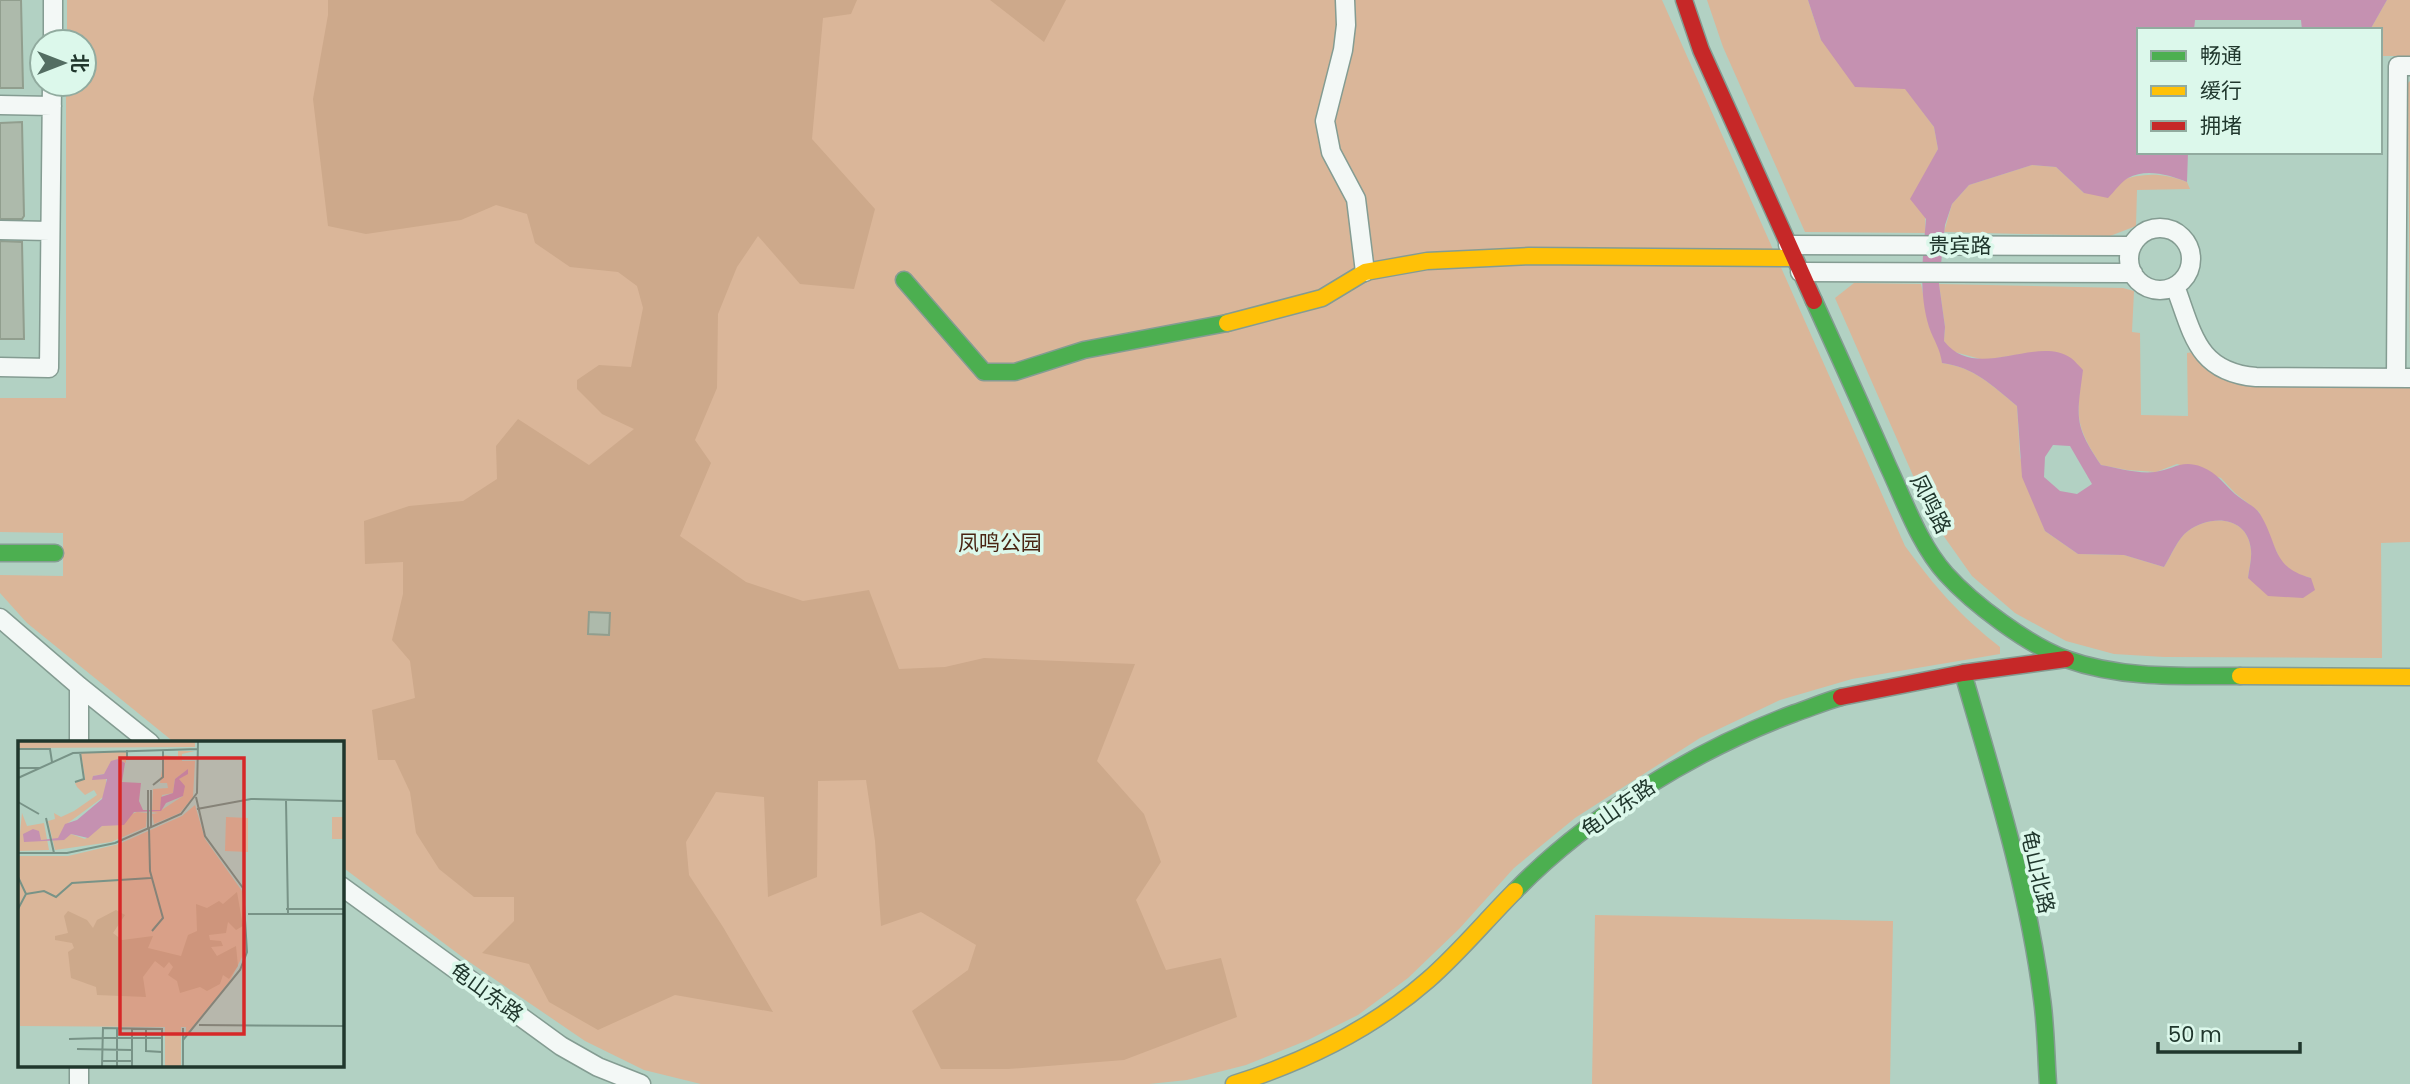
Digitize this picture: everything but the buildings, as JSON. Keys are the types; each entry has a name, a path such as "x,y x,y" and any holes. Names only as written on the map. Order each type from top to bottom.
{"street":[{"path":"53,0 53,28"},
{"path":"1345,0 1343,50 1325,121 1331,152 1356,199 1365,272"},
{"name":"凤鸣路","path":"1684,0 1701,50 1918,532 1945,573 1983,607 2023,637 2066,659 2106,669 2158,676 2410,677"},
{"path":"2175,286 2197,344 2207,358 2222,370 2239,376 2256,377 2403,378 2398,66 2410,66"},
{"path":"0,367 49,368 52,98"},
{"path":"0,105 52,106"},
{"path":"2157,228 2178,233 2190,250 2189,271 2175,286 2166,289 2147,287 2133,273 2130,264 2132,246 2138,237 2157,228"},
{"path":"0,230 50,231"},
{"name":"贵宾路","path":"1794,258 2132,246"},
{"path":"904,280 984,372 1015,372 1084,350 1241,320 1322,298 1365,272 1427,261 1529,256 1794,258"},
{"name":"贵宾路","path":"1794,258 2133,273"},
{"path":"0,553 55,553"},
{"path":"0,618 148,741"},
{"name":"龟山东路","path":"1234,1084 1278,1070 1361,1029 1428,980 1535,870 1632,796 1725,743 1837,698 1963,673 2066,659"},
{"name":"龟山北路","path":"1963,673 1996,786 2025,906 2042,999 2048,1084"},
{"path":"79,686 79,741"},
{"name":"龟山东路","path":"343,887 561,1046 598,1067 641,1084"},
{"path":"79,1066 79,1084"}],"green space":[{"name":"凤鸣公园","path":"67,0 1662,0 1905,546 1948,600 2000,647 2000,654 1852,679 1780,700 1700,738 1575,818 1514,868 1459,929 1408,978 1358,1015 1308,1040 1246,1065 1187,1080 1149,1084 701,1084 644,1070 585,1041 465,959 343,868 343,741 173,741 27,623 0,593 0,575 63,576 63,533 0,532 0,398 66,398 66,98 98,98 98,28 67,28"},
{"path":"1707,0 1808,0 1821,40 1905,88 1934,127 1938,149 1926,173 1925,233 1805,232 1723,47"},
{"path":"2387,0 2410,0 2410,56 2382,56 2382,28 2371,28"},
{"path":"2410,81 2410,362 2408,83"},
{"path":"2032,165 2056,167 2084,193 2147,175 2173,177 2187,182 2190,189 2137,190 2136,226 2110,236 1944,232 1952,204 1969,185"},
{"path":"1854,283 1921,284 1930,328 1940,348 1942,363 1973,373 2017,406 2020,457 2045,531 2078,554 2124,555 2164,567 2188,531 2207,522 2227,521 2243,530 2248,539 2251,553 2248,578 2311,578 2296,574 2281,562 2259,512 2221,478 2177,464 2156,472 2101,465 2086,439 2080,420 2082,370 2029,353 1984,360 1951,351 1944,341 1945,327 1939,284 2123,288 2134,291 2132,332 2140,333 2141,415 2188,416 2187,353 2193,352 2198,361 2213,373 2245,384 2410,385 2410,542 2381,543 2382,658 2164,657 2114,654 2066,641 2015,613 1972,576 1933,521 1835,298"},
{"path":"1595,915 1893,921 1890,1084 1592,1084"}],"shaded area":[{"path":"328,0 857,0 851,14 823,18 812,139 875,209 854,289 800,284 758,236 737,267 718,314 717,388 695,440 711,463 680,536 746,582 803,601 869,590 899,669 945,667 984,658 1135,664 1097,761 1144,814 1161,862 1136,900 1166,970 1221,958 1237,1017 1124,1060 1008,1069 941,1069 912,1011 968,970 976,945 921,912 881,926 875,841 866,780 818,781 817,877 768,897 764,797 716,792 686,842 689,875 773,1012 675,995 598,1030 549,1002 529,964 482,953 514,921 514,897 474,897 439,869 416,833 410,792 395,760 378,760 372,710 415,698 410,661 392,640 403,594 403,562 365,564 364,521 409,506 463,501 497,479 496,446 518,419 589,465 634,429 602,414 577,389 577,380 599,365 631,367 643,308 637,286 618,272 570,267 535,243 527,214 496,205 461,220 366,234 328,226 313,99 328,15"},
{"path":"990,0 1066,0 1044,42"},
{"path":"1808,0 2387,0 2371,28 2302,28 2301,20 2195,20 2194,28 2137,28 2137,154 2188,154 2187,182 2166,175 2142,173 2125,180 2108,198 2084,193 2056,167 2032,165 1969,185 1952,204 1945,225 1939,284 1945,327 1944,341 1957,353 1972,358 1989,359 2041,351 2057,352 2071,358 2083,370 2079,410 2081,429 2101,465 2141,472 2161,471 2188,464 2207,469 2258,511 2282,561 2289,568 2311,578 2315,590 2303,598 2268,596 2248,578 2251,553 2248,539 2243,530 2227,521 2207,522 2188,531 2164,567 2124,555 2078,554 2045,531 2022,477 2017,406 1973,373 1942,363 1929,327 1922,287 1926,219 1910,199 1938,149 1934,127 1905,89 1855,87 1821,40","holes":["2053,445 2070,446 2092,484 2077,494 2060,491 2044,477 2045,457"]}],"traffic: fast":[{"path":"904,280 984,372 1015,372 1084,350 1227,323"},
{"path":"1814,301 1920,536 1936,562 1971,598 2035,644 2066,659 2130,673 2240,676"},
{"path":"0,553 55,553"},
{"path":"1963,673 2009,834 2028,916 2043,1010 2048,1084"},
{"path":"1515,891 1576,836 1646,787 1720,745 1841,697"}],"traffic: slow":[{"path":"1227,323 1322,298 1365,272 1427,261 1529,256 1794,258"},
{"path":"2240,676 2410,677"},
{"path":"1234,1084 1312,1054 1384,1013 1439,970 1515,891"}],"traffic: jam":[{"path":"1684,0 1701,50 1814,301"},
{"path":"1841,697 1963,673 2066,659"}]}
